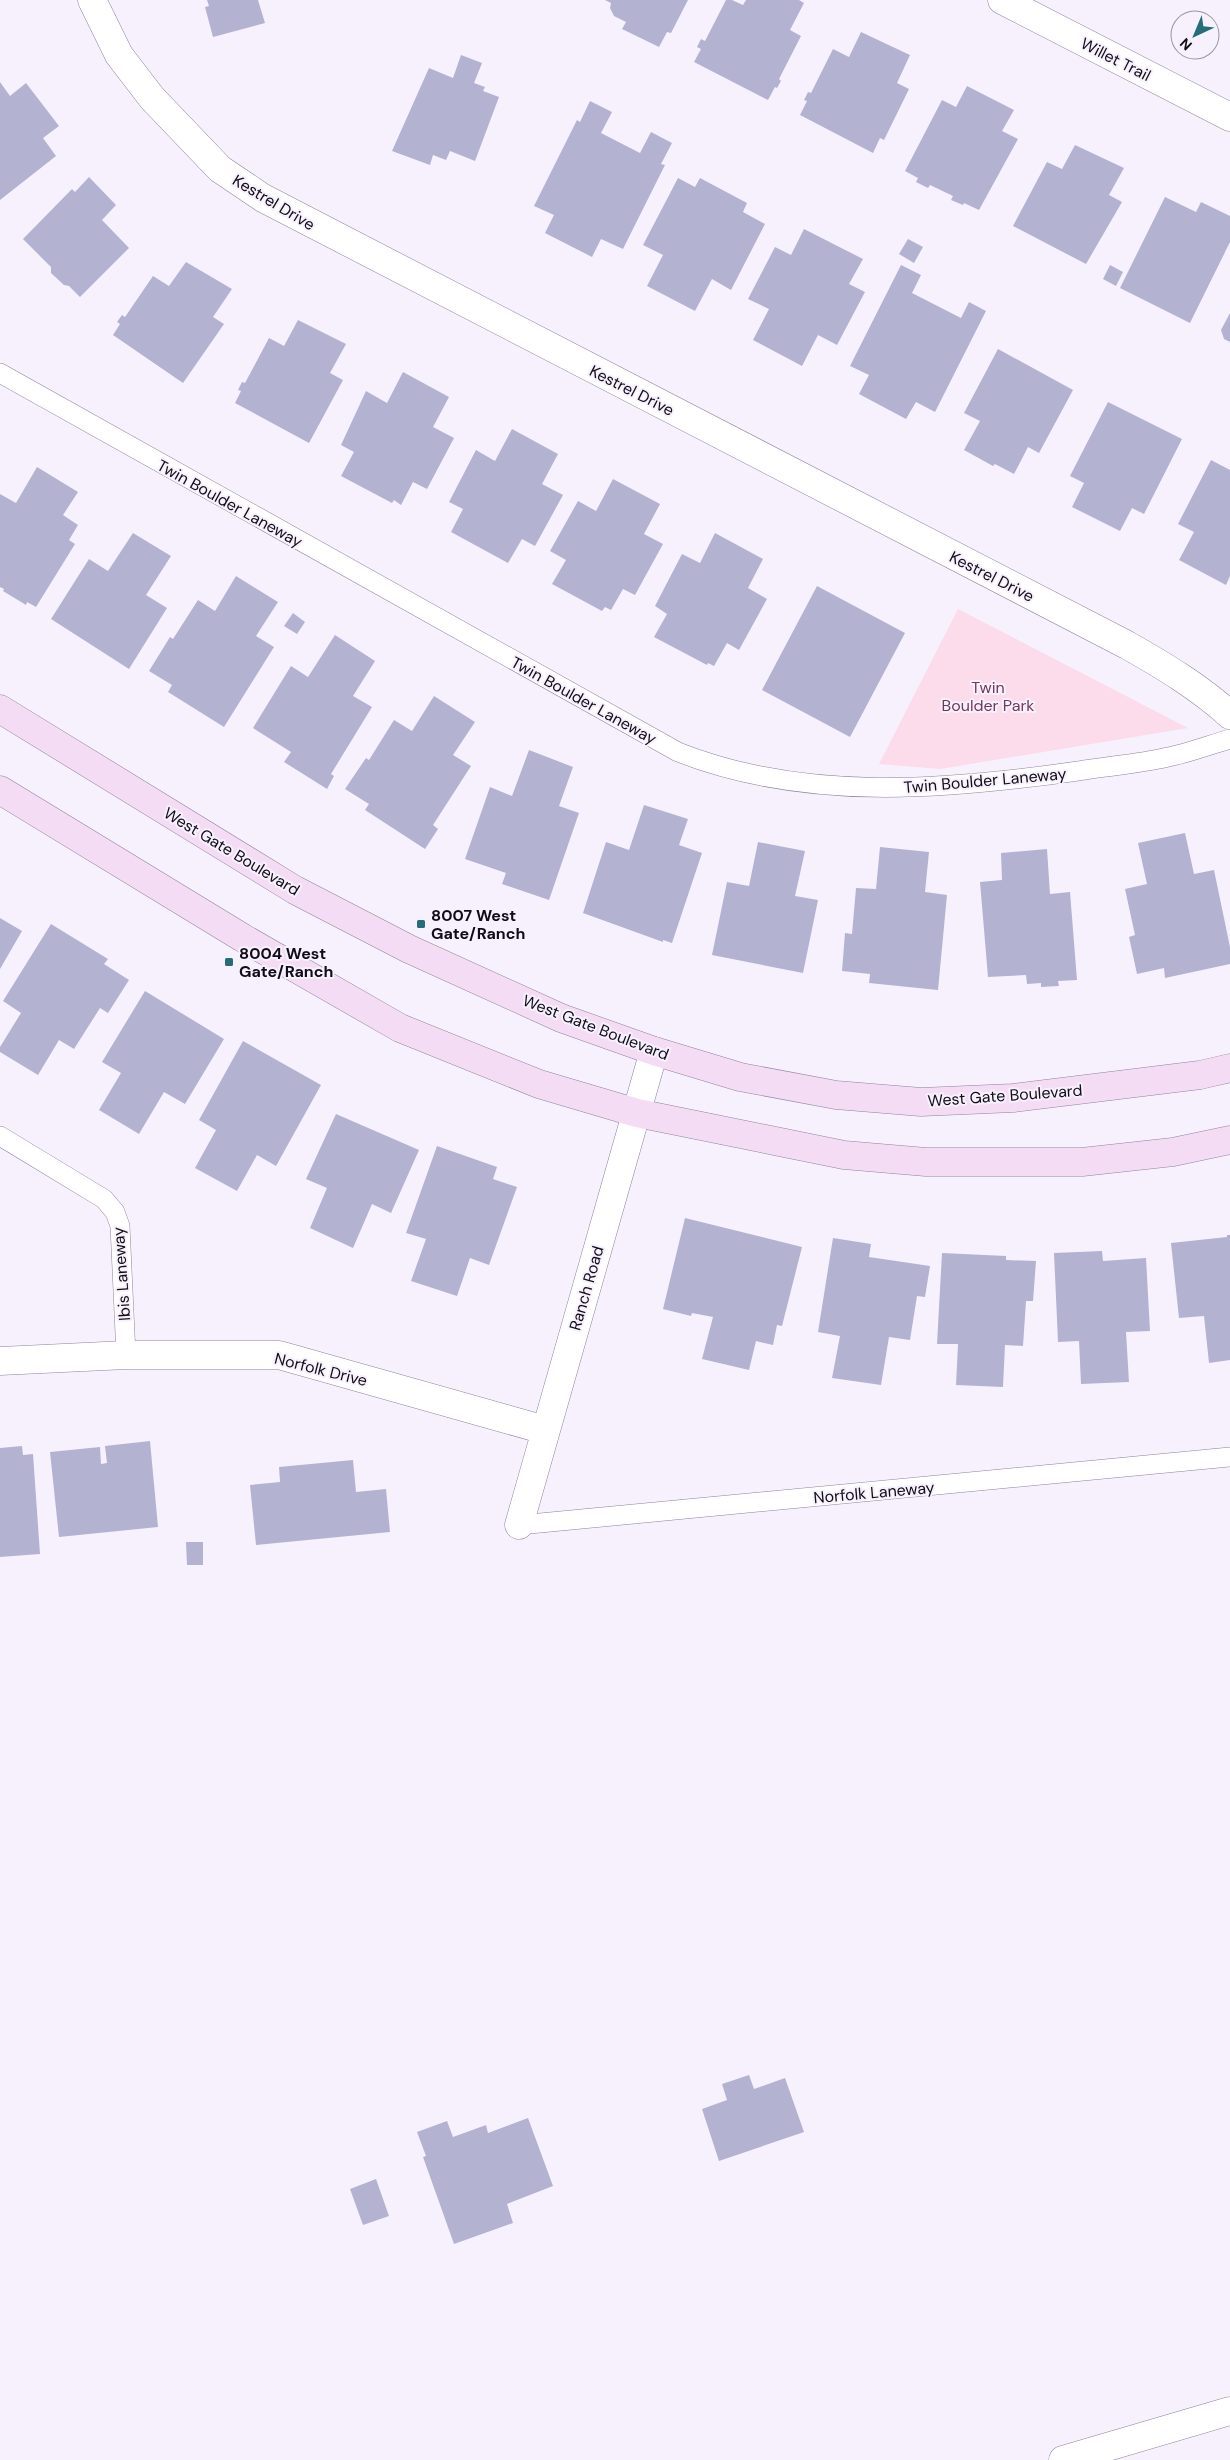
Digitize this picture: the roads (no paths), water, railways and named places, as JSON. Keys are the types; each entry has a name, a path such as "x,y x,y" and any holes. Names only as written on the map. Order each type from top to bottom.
{"main road":[{"name":"West Gate Boulevard","path":"0,710 295,890 409,949 561,1018 654,1051 749,1079 836,1095 921,1102 1014,1098 1200,1075 1230,1068"},
{"path":"0,790 243,938 400,1028 539,1084 637,1113 844,1156 926,1162 1082,1162 1173,1152 1230,1140"}],"street":[{"name":"Kestrel Drive","path":"92,0 119,55 152,98 220,169 263,198 1127,645 1176,673 1213,699 1230,715"},
{"name":"Willet Trail","path":"1002,0 1230,117"},
{"name":"Ranch Road","path":"519,1525 654,1051"},
{"name":"Norfolk Drive","path":"0,1361 126,1355 279,1355 545,1430"},
{"path":"1063,2460 1230,2411"}],"lane":[{"name":"Twin Boulder Laneway","path":"0,373 660,742 713,766 761,777 827,785 903,788 1018,780 1168,757 1230,740"},
{"name":"Ibis Laneway","path":"0,1136 104,1199 115,1212 120,1226 126,1355"},
{"name":"Norfolk Laneway","path":"519,1525 1230,1457"}],"place":[{"name":"8007 West Gate/Ranch","path":"421,924"},
{"name":"8004 West Gate/Ranch","path":"229,962"}],"park label":[{"name":"Twin Boulder Park","path":"988,696"}]}
